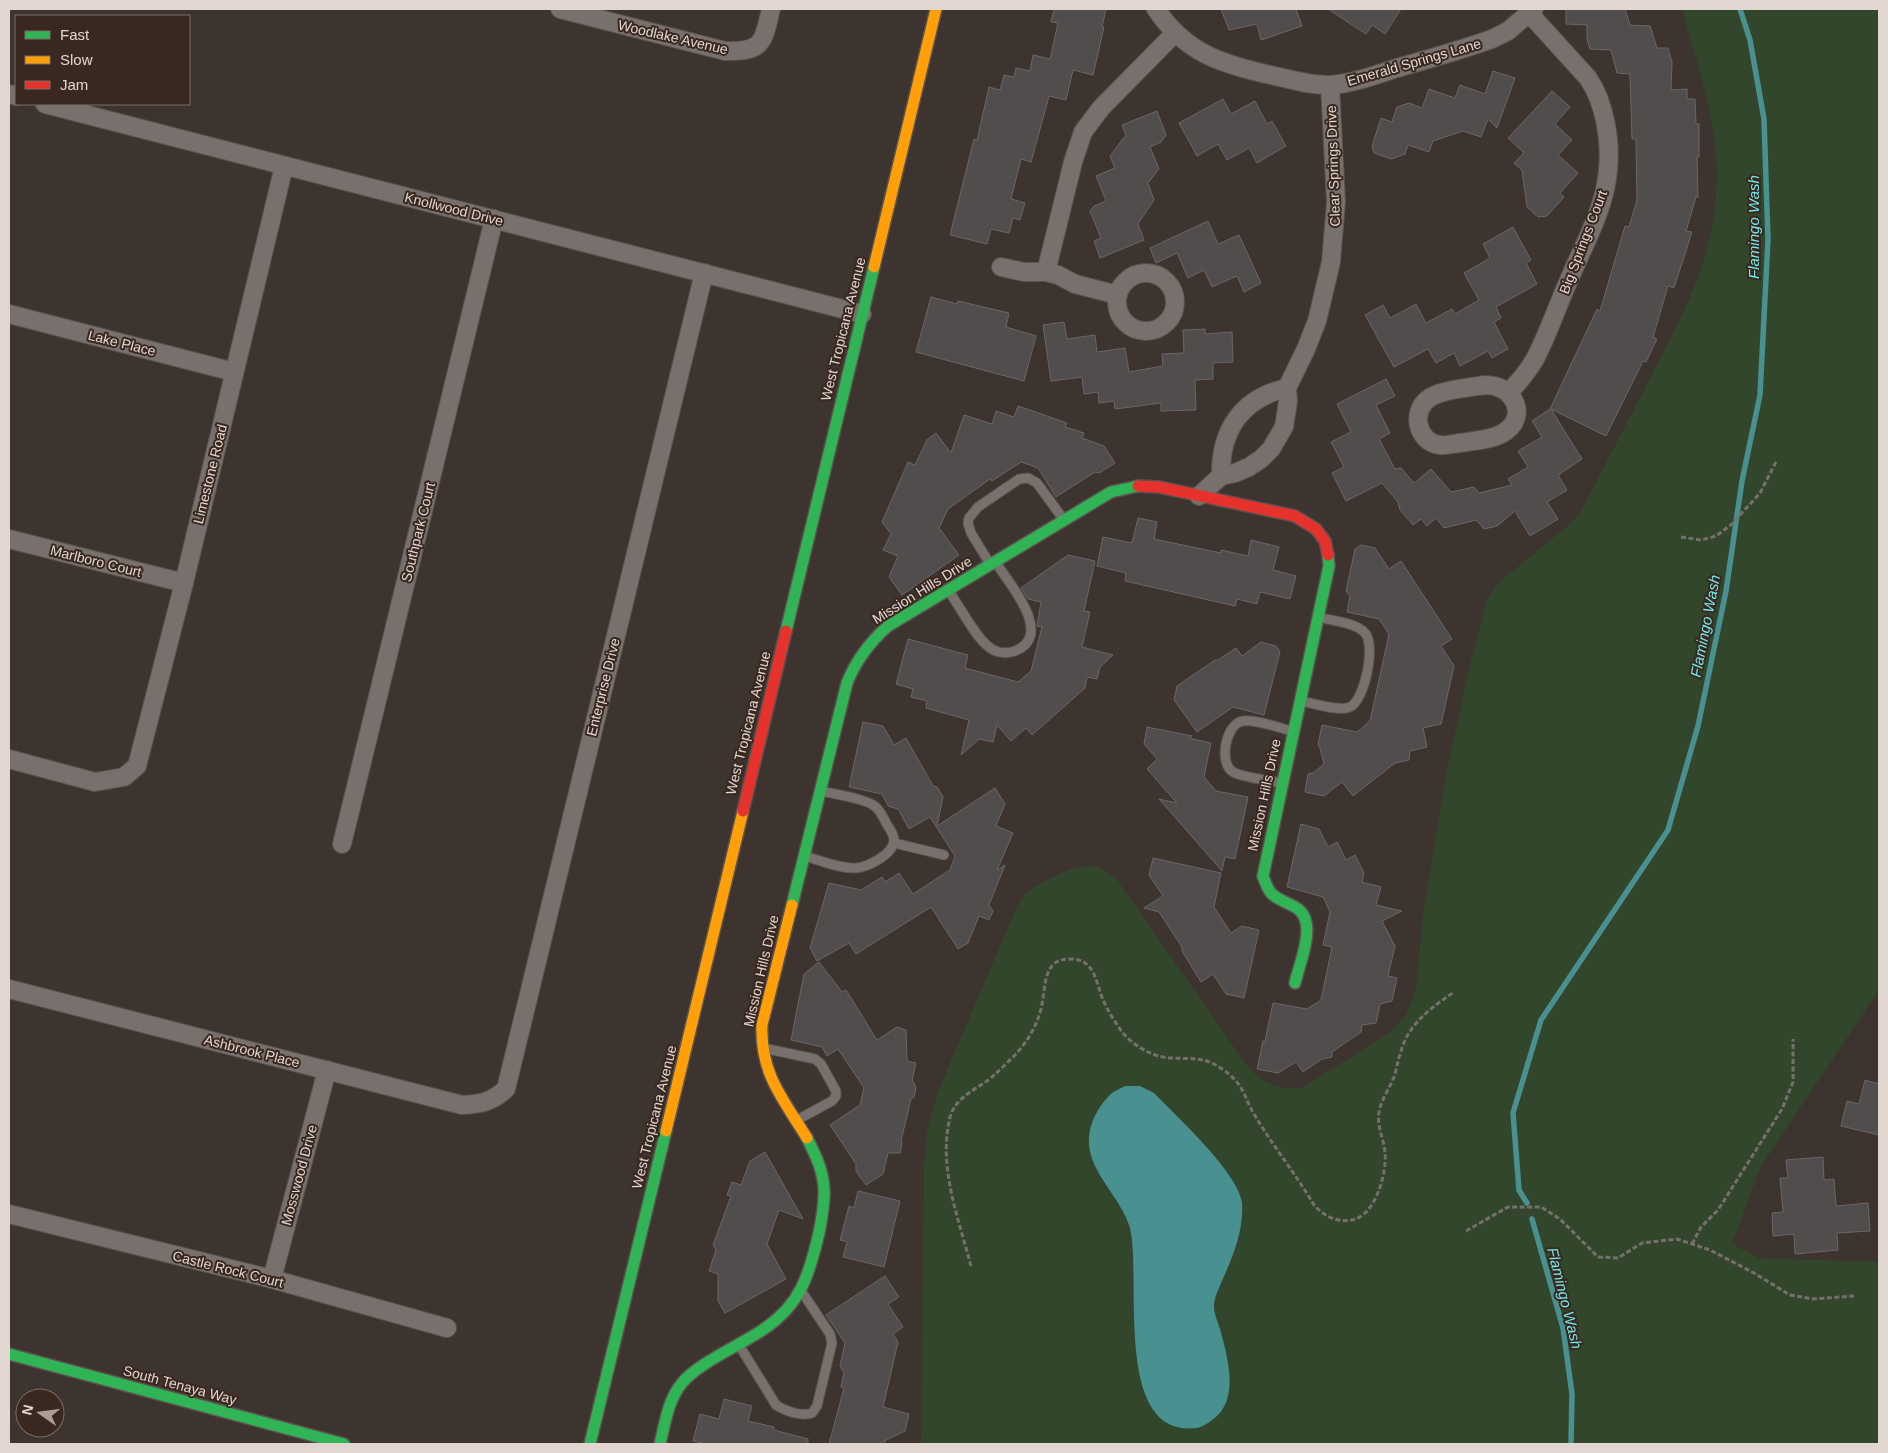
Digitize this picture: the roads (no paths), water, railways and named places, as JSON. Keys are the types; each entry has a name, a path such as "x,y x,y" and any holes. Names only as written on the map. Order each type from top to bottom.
{"street":[{"name":"Woodlake Avenue","path":"560,9 725,51 745,52 757,46 764,39 771,9"},
{"name":"West Tropicana Avenue","path":"590,1444 936,9"},
{"name":"Emerald Springs Lane","path":"1156,9 1175,32 1200,52 1230,66 1296,81 1330,85 1356,81 1476,45 1508,31 1532,11"},
{"name":"Big Springs Court","path":"1509,392 1526,372 1541,346 1601,206 1608,170 1608,151 1603,110 1594,87 1532,11"},
{"path":"1046,272 1073,162 1083,132 1101,108 1175,32"},
{"name":"Clear Springs Drive","path":"1199,496 1221,476 1235,473 1261,459 1271,449 1284,426 1288,401 1287,388 1306,350 1317,321 1331,262 1336,202 1330,85"},
{"name":"Knollwood Drive","path":"49,105 862,314"},
{"name":"Limestone Road","path":"9,758 96,782 124,777 137,766 184,583 284,166"},
{"name":"Southpark Court","path":"342,844 494,219"},
{"path":"1001,267 1018,271 1046,272 1058,275 1075,284 1118,295"},
{"name":"Enterprise Drive","path":"496,1097 506,1089 704,273"},
{"name":"Lake Place","path":"9,314 234,372"},
{"path":"1486,385 1502,387 1509,392 1514,398 1516,414 1514,422 1502,434 1439,445 1425,438 1420,431 1418,416 1420,408 1431,396 1486,385"},
{"path":"1221,476 1222,449 1226,437 1240,414 1261,397 1287,388"},
{"name":"Mission Hills Drive","path":"660,1444 670,1403 682,1382 700,1368 778,1319 795,1302 802,1291 811,1266 824,1207 825,1194 822,1168 818,1157 797,1120 769,1075 761,1036 764,1013 846,683 856,661 874,638 888,626 1111,492 1124,487 1148,485 1295,516 1314,525 1325,540 1330,557 1330,566 1263,876 1264,884 1272,896 1299,908 1306,920 1306,933 1295,983"},
{"name":"Marlboro Court","path":"9,539 184,583"},
{"name":"Ashbrook Place","path":"9,989 462,1105 481,1104 496,1097"},
{"name":"Mosswood Drive","path":"272,1279 327,1070"},
{"name":"Castle Rock Court","path":"9,1214 272,1279 446,1328"},
{"name":"South Tenaya Way","path":"9,1354 344,1444"}],"lane":[{"path":"948,590 987,646 993,650 1007,652 1021,647 1030,634 1030,618 971,534 969,529 970,518 978,507 1019,479 1028,478 1036,483 1064,520"},
{"path":"1300,701 1346,708 1356,703 1362,694 1371,650 1368,636 1354,626 1318,618"},
{"path":"1282,783 1234,772 1226,764 1225,754 1230,732 1232,727 1240,721 1249,721 1294,731"},
{"path":"804,856 846,867 858,868 888,853 894,843 893,835 875,806 867,802 820,790"},
{"path":"894,843 944,855"},
{"path":"762,1048 815,1059 836,1091 836,1096 832,1101 797,1120"},
{"path":"738,1345 776,1405 786,1410 803,1414 812,1413 817,1406 832,1343 830,1334 802,1291"}],"water":[{"path":"1125,1086 1140,1086 1154,1093 1191,1130 1230,1176 1242,1203 1239,1234 1214,1303 1228,1362 1228,1397 1224,1407 1217,1416 1207,1424 1196,1428 1170,1424 1152,1408 1141,1382 1136,1350 1133,1251 1130,1228 1120,1206 1093,1162 1090,1151 1089,1133 1092,1122 1104,1101"}],"waterway":[{"name":"Flamingo Wash","path":"1527,1203 1519,1190 1513,1113 1541,1020 1668,830 1698,726 1726,591 1742,481 1760,395 1768,240 1764,119 1750,40 1740,9"},
{"name":"Flamingo Wash","path":"1532,1219 1563,1328 1572,1394 1571,1444"}]}
